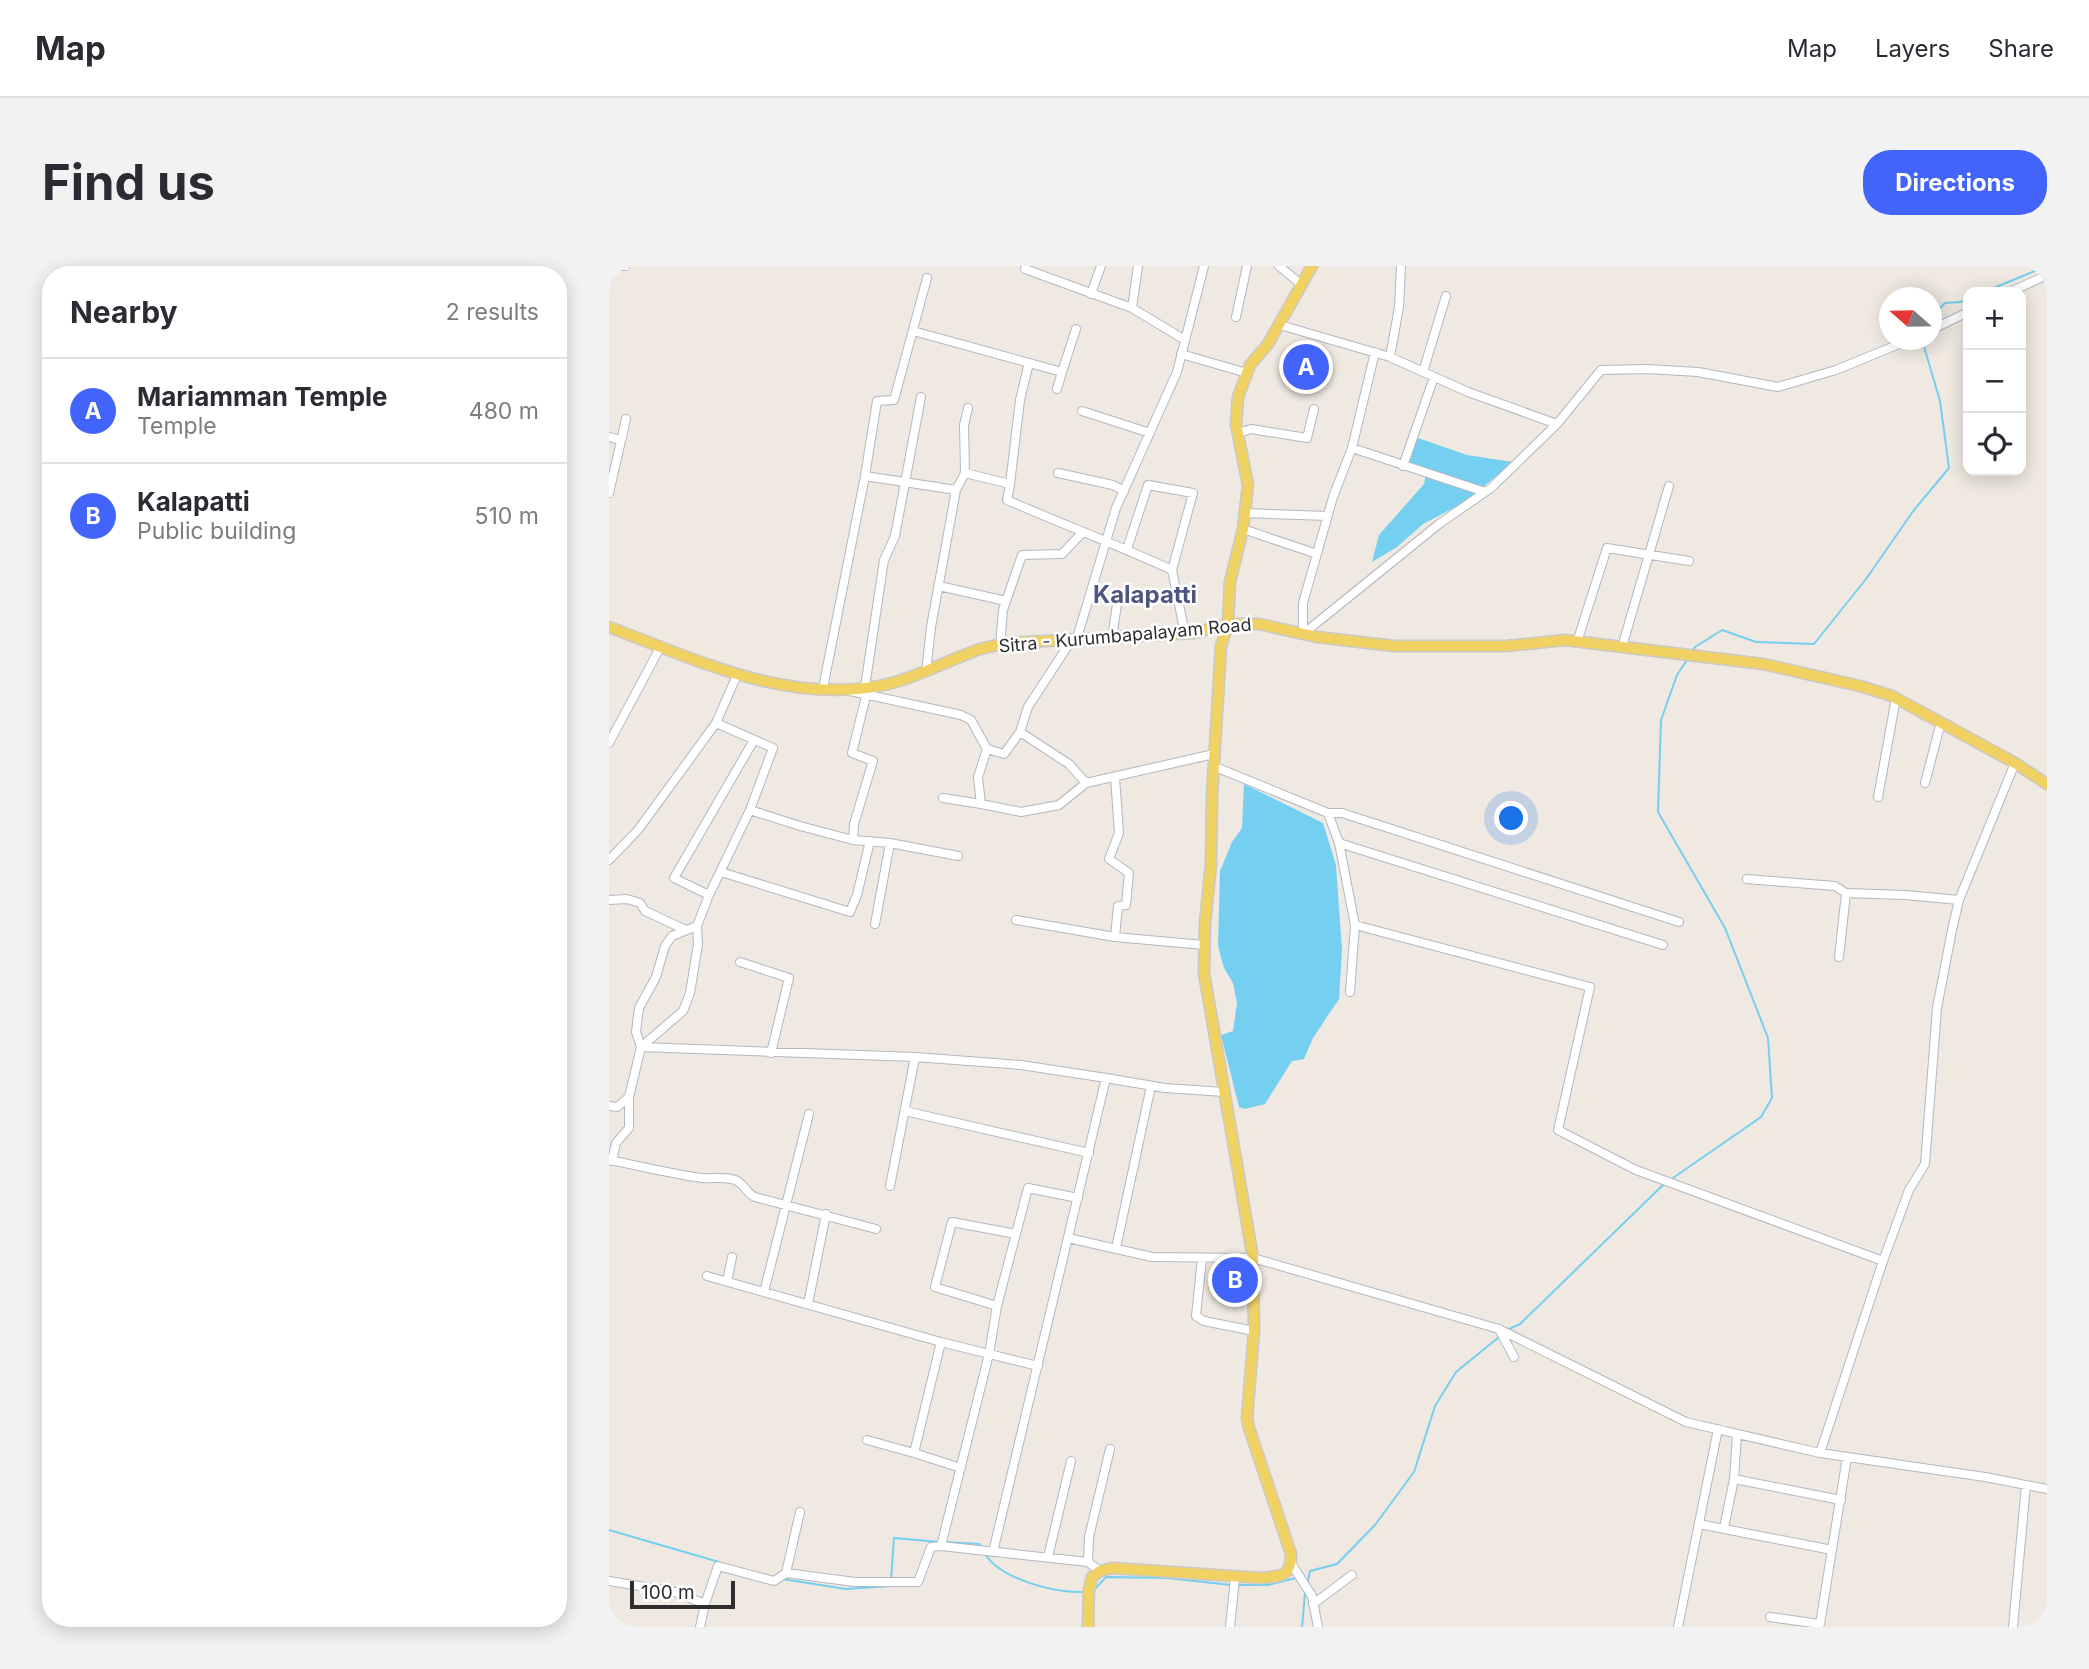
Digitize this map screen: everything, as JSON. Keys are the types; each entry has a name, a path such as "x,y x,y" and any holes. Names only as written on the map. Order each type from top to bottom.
{"main road":[{"path":"1088,1627 1092,1577 1100,1571 1113,1568 1234,1583 1283,1575 1293,1567 1249,1428 1254,1332 1253,1258 1204,973 1204,945 1212,864 1213,766 1221,646 1228,624 1230,582 1244,528 1248,485 1238,433 1238,397 1250,365 1280,325 1312,266"},
{"name":"Sitra - Kurumbapalayam Road","path":"609,627 737,675 784,686 865,691 926,673 976,650 1000,645 1185,634 1228,624 1259,624 1303,634 1394,646 1506,646 1565,640 1763,664 1860,686 1896,698 2015,763 2047,784"}],"street":[{"path":"1091,294 1101,266"},
{"path":"1132,308 1138,266"},
{"path":"865,691 961,715 971,720 987,748 1004,754 1020,732 1028,707 1073,641 1124,491 1177,372 1204,266"},
{"path":"1236,317 1247,266"},
{"path":"1279,266 1302,285"},
{"path":"1390,357 1399,307 1401,266"},
{"path":"1025,269 1132,308 1185,340"},
{"path":"2021,287 2047,275"},
{"path":"823,688 877,401 894,400 927,278"},
{"path":"1423,372 1446,296"},
{"path":"1942,326 1963,315"},
{"path":"1280,325 1390,357 1434,377 1557,424"},
{"path":"1057,389 1076,329"},
{"path":"913,331 1062,372"},
{"path":"1303,634 1439,524 1485,492 1557,424 1601,370 1698,372 1778,387 1836,370 1884,350"},
{"path":"1303,634 1303,603 1327,516 1352,448 1375,352"},
{"path":"1181,354 1247,373"},
{"path":"1029,363 1020,400 1007,500 1107,540 1172,570"},
{"path":"1403,466 1434,377"},
{"path":"853,840 854,824 873,761 852,753 865,691 884,560 895,536 921,397"},
{"path":"926,673 930,627 956,490 965,473 964,425 968,408"},
{"path":"1238,433 1251,429 1307,438 1314,409"},
{"path":"1082,411 1150,433"},
{"path":"609,493 612,469 626,419"},
{"path":"609,437 621,440"},
{"path":"1352,448 1485,492"},
{"path":"965,473 1010,484"},
{"path":"1058,473 1113,485 1124,491"},
{"path":"865,475 956,490"},
{"path":"1127,549 1149,485 1192,493 1172,570 1185,634"},
{"path":"1622,647 1669,486"},
{"path":"1245,513 1327,516"},
{"path":"1244,528 1317,554"},
{"path":"1000,645 1003,610 1022,555 1062,554 1083,532"},
{"path":"1577,642 1607,548 1689,561"},
{"path":"939,586 1006,601"},
{"path":"1112,639 1117,604"},
{"path":"609,743 661,646"},
{"path":"609,860 638,830 716,723 737,675"},
{"path":"1878,797 1896,698"},
{"path":"1925,783 1941,722"},
{"path":"641,1047 683,1012 692,981 698,944 697,926 750,810 773,748 716,723"},
{"path":"1020,732 1069,764 1086,783"},
{"path":"709,895 674,878 754,740"},
{"path":"981,804 978,777 987,748"},
{"path":"943,798 1021,811 1059,805 1086,783 1214,754"},
{"path":"1820,1453 1883,1261 1909,1190 1925,1164 1937,1008 1959,900 2015,763"},
{"path":"1213,766 1328,813 1342,813 1679,922"},
{"path":"1115,777 1119,833 1109,859 1129,873 1126,905 1118,906 1115,937"},
{"path":"750,810 853,840 890,843 958,856"},
{"path":"1328,813 1339,843 1355,925 1350,992"},
{"path":"720,872 850,912 857,895 870,841"},
{"path":"875,924 890,843"},
{"path":"1339,843 1663,945"},
{"path":"1747,879 1835,886 1846,893 1959,900"},
{"path":"1839,957 1846,893"},
{"path":"609,900 627,899 640,903 645,911 686,930"},
{"path":"1016,920 1115,937 1204,945"},
{"path":"1355,925 1590,987 1558,1130 1636,1170 1883,1261"},
{"path":"697,926 672,936 656,977 639,1008 636,1032 641,1047 629,1097 629,1128 616,1143 610,1161 705,1178 736,1180 745,1186 749,1194 784,1206 826,1214 876,1229"},
{"path":"740,962 789,978 772,1053"},
{"path":"641,1047 915,1057 1021,1065 1151,1086 1224,1092"},
{"path":"890,1186 915,1057"},
{"path":"986,1551 1038,1366 1106,1078"},
{"path":"1116,1248 1151,1086"},
{"path":"609,1106 617,1107 629,1097"},
{"path":"905,1111 1089,1153"},
{"path":"764,1292 809,1114"},
{"path":"942,1543 989,1354 997,1306 1028,1188 1078,1198"},
{"path":"808,1304 826,1214"},
{"path":"997,1306 935,1287 952,1222 1016,1234"},
{"path":"1068,1238 1152,1256 1253,1258 1499,1329 1686,1422 1820,1453 2047,1489"},
{"path":"727,1282 732,1257"},
{"path":"1202,1258 1196,1316 1204,1321 1254,1332"},
{"path":"707,1276 941,1342 1038,1366"},
{"path":"1499,1329 1514,1357"},
{"path":"914,1453 941,1342"},
{"path":"1678,1627 1718,1429"},
{"path":"1724,1528 1734,1479 1737,1434"},
{"path":"867,1440 961,1468"},
{"path":"1088,1562 1089,1537 1110,1449"},
{"path":"1770,1617 1820,1625 1847,1457"},
{"path":"1048,1557 1071,1461"},
{"path":"1734,1479 1841,1500"},
{"path":"2013,1627 2026,1485"},
{"path":"781,1577 800,1511"},
{"path":"1699,1524 1832,1550"},
{"path":"700,1627 718,1566 781,1577 855,1582 918,1582 931,1546 942,1543 986,1551 1088,1562 1100,1571"},
{"path":"1293,1567 1312,1600 1318,1627"},
{"path":"1312,1600 1352,1575"},
{"path":"609,1581 674,1592 705,1604"},
{"path":"1230,1627 1234,1583"}],"water":[{"path":"1418,438 1467,455 1513,462 1465,502 1423,524 1397,547 1372,562 1379,535 1424,484 1427,469 1409,462"},
{"path":"1244,784 1323,823 1336,865 1342,950 1339,999 1313,1038 1304,1059 1292,1061 1265,1104 1245,1109 1239,1107 1221,1035 1233,1031 1237,1003 1233,983 1224,968 1218,946 1220,871 1232,842 1242,828"}],"waterway":[{"path":"1996,287 2047,266"},
{"path":"1942,306 1945,303 1963,301"},
{"path":"1692,652 1695,647 1722,630 1756,642 1814,644 1866,579 1914,510 1949,468 1940,401 1925,350"},
{"path":"1670,1180 1761,1117 1772,1098 1768,1038 1725,928 1658,812 1661,720 1677,675 1687,660"},
{"path":"1509,1329 1520,1324 1665,1183"},
{"path":"1308,1581 1310,1571 1337,1564 1375,1525 1414,1472 1435,1406 1456,1372 1499,1337"},
{"path":"609,1530 719,1562"},
{"path":"891,1580 894,1538 940,1542"},
{"path":"945,1542 981,1546"},
{"path":"985,1554 993,1563 1016,1578 1044,1587 1084,1592"},
{"path":"1093,1591 1106,1577 1167,1578 1231,1585"},
{"path":"1236,1585 1268,1585 1296,1578"},
{"path":"782,1579 846,1589 890,1586"},
{"path":"1302,1627 1305,1593"}],"place":[{"name":"Mariamman Temple","path":"1306,367"},
{"name":"Kalapatti","path":"1235,1280"}],"district":[{"name":"Kalapatti","path":"1145,594"}]}
